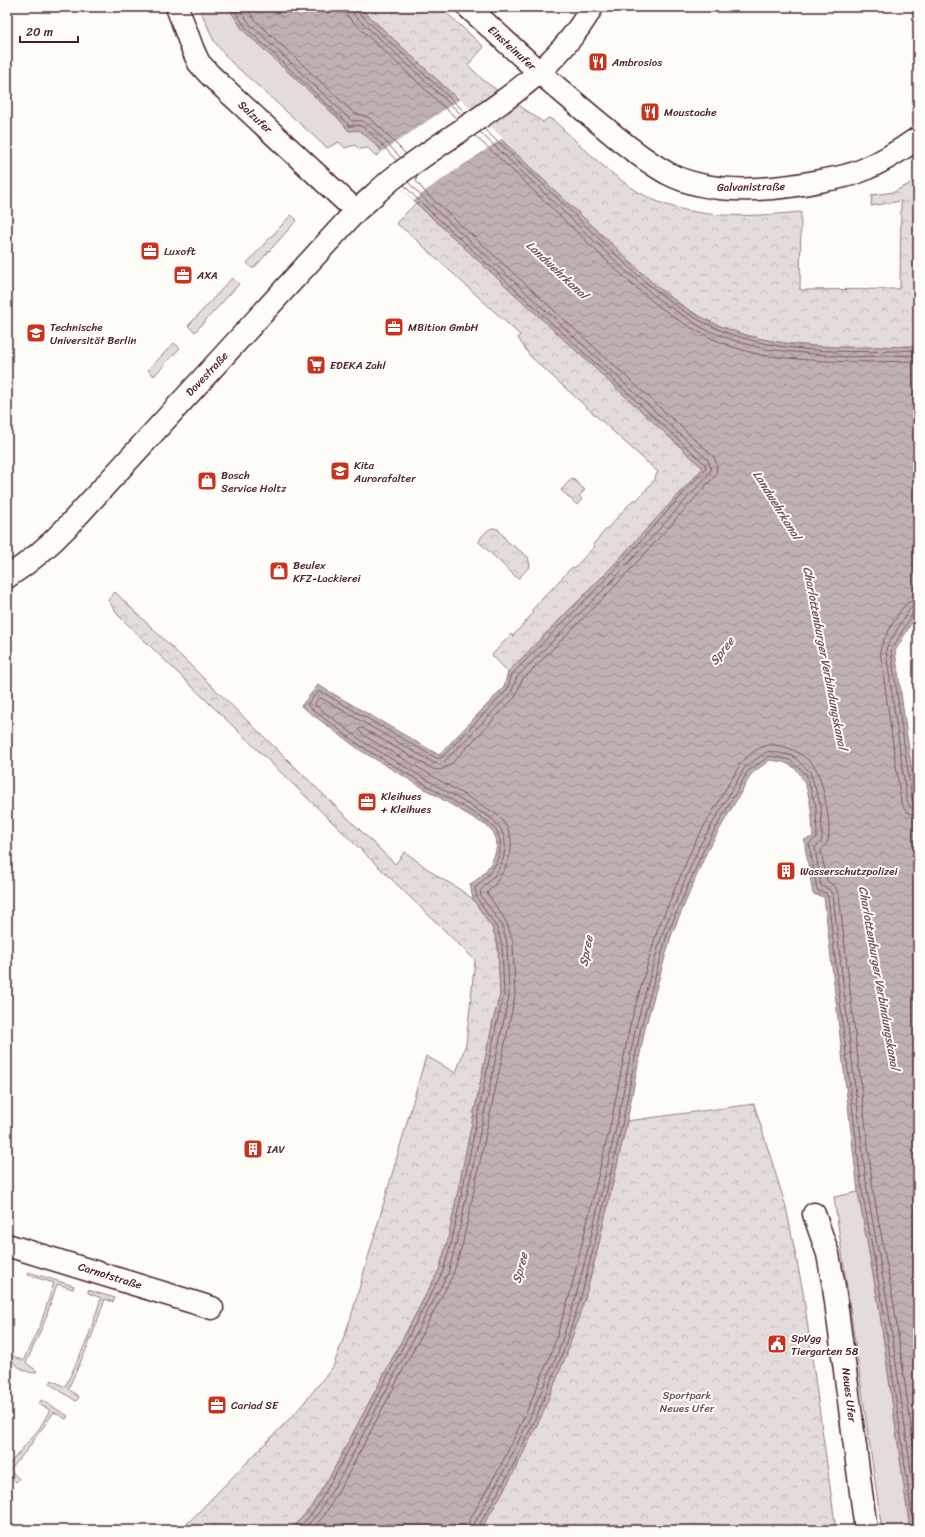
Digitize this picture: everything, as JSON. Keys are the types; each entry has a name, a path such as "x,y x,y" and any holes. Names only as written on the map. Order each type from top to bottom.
{"street":[{"name":"Salzufer","path":"177,7 199,63 356,211"},
{"name":"Einsteinufer","path":"468,7 539,72"},
{"name":"Dovestraße","path":"7,577 21,568 58,537 356,211 392,179 494,108 539,72 583,23 592,7"},
{"name":"Galvanistraße","path":"539,72 640,156 668,173 688,182 712,187 737,189 773,188 803,185 837,178 862,170 901,150 918,138"},
{"name":"Neues Ufer","path":"814,1214 828,1254 834,1287 866,1530"},
{"name":"Carnotstraße","path":"7,1245 212,1308"}],"green space":[{"path":"199,7 228,7 243,30 339,119 349,131 359,130 371,139 382,152 376,156 368,148 359,149 355,145 345,148 339,142 327,148 229,60 214,41"},
{"path":"359,7 440,7 484,47 468,65 484,81 543,122 548,118 553,120 615,175 637,191 656,201 675,208 717,215 759,215 801,212 800,290 900,288 901,201 871,206 872,195 894,192 913,182 917,187 918,186 918,346 838,347 785,343 733,331 696,314 671,298 648,279"},
{"path":"416,203 703,468 609,570 508,672 492,655 511,634 513,636 533,613 531,611 572,567 574,568 595,546 593,544 634,499 636,501 656,478 655,477 658,472 530,356 518,338 520,335 396,223"},
{"path":"291,215 297,220 253,269 247,263"},
{"path":"232,278 239,284 195,332 188,326"},
{"path":"174,343 180,348 154,376 148,370"},
{"path":"572,478 585,490 579,496 582,499 577,505 561,490"},
{"path":"492,528 498,529 507,541 528,557 530,566 519,578 516,577 479,542 484,534"},
{"path":"115,592 395,864 405,852 440,878 473,899 493,929 498,946 500,995 493,1021 448,1239 439,1270 333,1471 311,1507 291,1530 181,1530 297,1411 333,1367 351,1317 426,1056 456,1073 466,1044 475,960 118,615 108,600"},
{"name":"Sportpark Neues Ufer","path":"754,1104 786,1207 803,1292 836,1530 481,1530 585,1298 627,1121"},
{"path":"858,1192 879,1307 910,1530 882,1530 834,1197"},
{"path":"28,1272 74,1286 73,1289 57,1284 44,1323 26,1363 37,1371 34,1373 26,1371 15,1364 12,1361 10,1354 23,1361 41,1323 54,1283 28,1275"},
{"path":"88,1290 115,1298 113,1302 105,1299 90,1341 68,1389 79,1397 76,1401 50,1384 52,1380 65,1387 88,1338 101,1298 88,1293"},
{"path":"41,1400 68,1416 66,1419 54,1412 26,1451 10,1470 19,1479 16,1482 10,1476 7,1476 7,1467 39,1429 50,1410 39,1404"}],"water":[{"path":"228,7 359,7 648,279 671,298 709,321 733,331 785,343 838,347 918,346 918,612 895,651 918,814 918,1530 910,1530 879,1307 858,1192 824,897 813,894 804,840 813,837 809,796 806,786 796,769 786,763 770,760 752,773 707,851 671,936 645,1028 627,1121 585,1298 566,1356 541,1417 514,1472 481,1530 291,1530 311,1507 333,1471 439,1270 448,1239 493,1021 500,995 498,946 493,929 473,899 470,884 482,875 492,862 497,846 493,831 360,750 301,706 318,685 439,755 504,687 508,672 609,570 703,468 416,203 393,179 403,172 359,130 349,131 339,119 243,30"}],"pier":[{"path":"460,99 503,138 428,189 414,201 391,178 400,172 380,153"}],"place":[{"name":"Ambrosios","path":"598,62"},
{"name":"Moustache","path":"650,112"},
{"name":"Luxoft","path":"150,251"},
{"name":"AXA","path":"183,275"},
{"name":"MBition GmbH","path":"394,327"},
{"name":"Technische Universität Berlin","path":"36,333"},
{"name":"EDEKA Zahl","path":"316,365"},
{"name":"Kita Aurorafalter","path":"340,471"},
{"name":"Bosch Service Holtz","path":"207,481"},
{"name":"Beulex KFZ-Lackierei","path":"279,571"},
{"name":"Kleihues + Kleihues","path":"367,802"},
{"name":"Wasserschutzpolizei","path":"786,871"},
{"name":"IAV","path":"253,1149"},
{"name":"SpVgg Tiergarten 58","path":"777,1344"},
{"name":"Cariad SE","path":"217,1405"}],"water label":[{"name":"Landwehrkanal","path":"557,270"},
{"name":"Landwehrkanal","path":"777,505"},
{"name":"Spree","path":"722,651"},
{"name":"Charlottenburger Verbindungskanal","path":"825,658"},
{"name":"Spree","path":"586,951"},
{"name":"Charlottenburger Verbindungskanal","path":"879,978"},
{"name":"Spree","path":"520,1268"}]}
